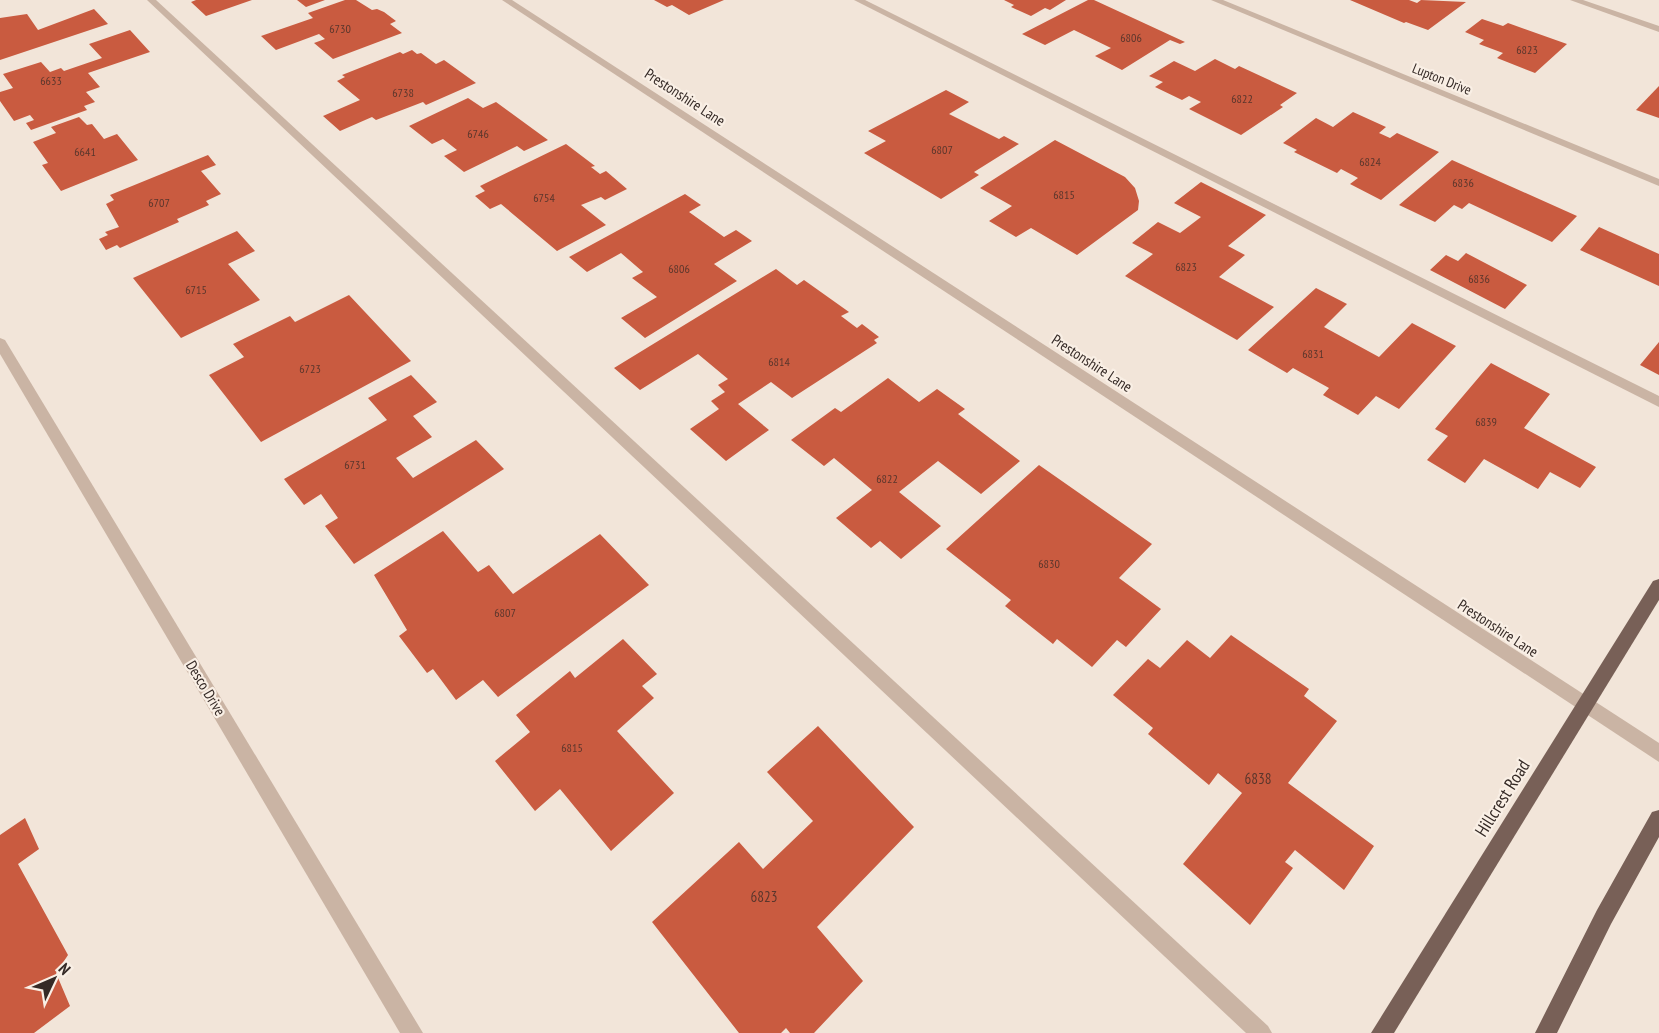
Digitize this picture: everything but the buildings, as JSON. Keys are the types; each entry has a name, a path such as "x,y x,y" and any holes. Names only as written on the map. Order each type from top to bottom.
{"main road":[{"name":"Hillcrest Road","path":"1382,1033 1659,586"},
{"path":"1546,1033 1604,917 1659,819"}],"street":[{"path":"151,0 1262,1033"},
{"name":"Prestonshire Lane","path":"506,0 1659,753"},
{"path":"858,0 1659,402"},
{"name":"Lupton Drive","path":"1215,0 1659,183"},
{"path":"1574,0 1659,29"},
{"name":"Desco Drive","path":"0,344 412,1033"}]}
